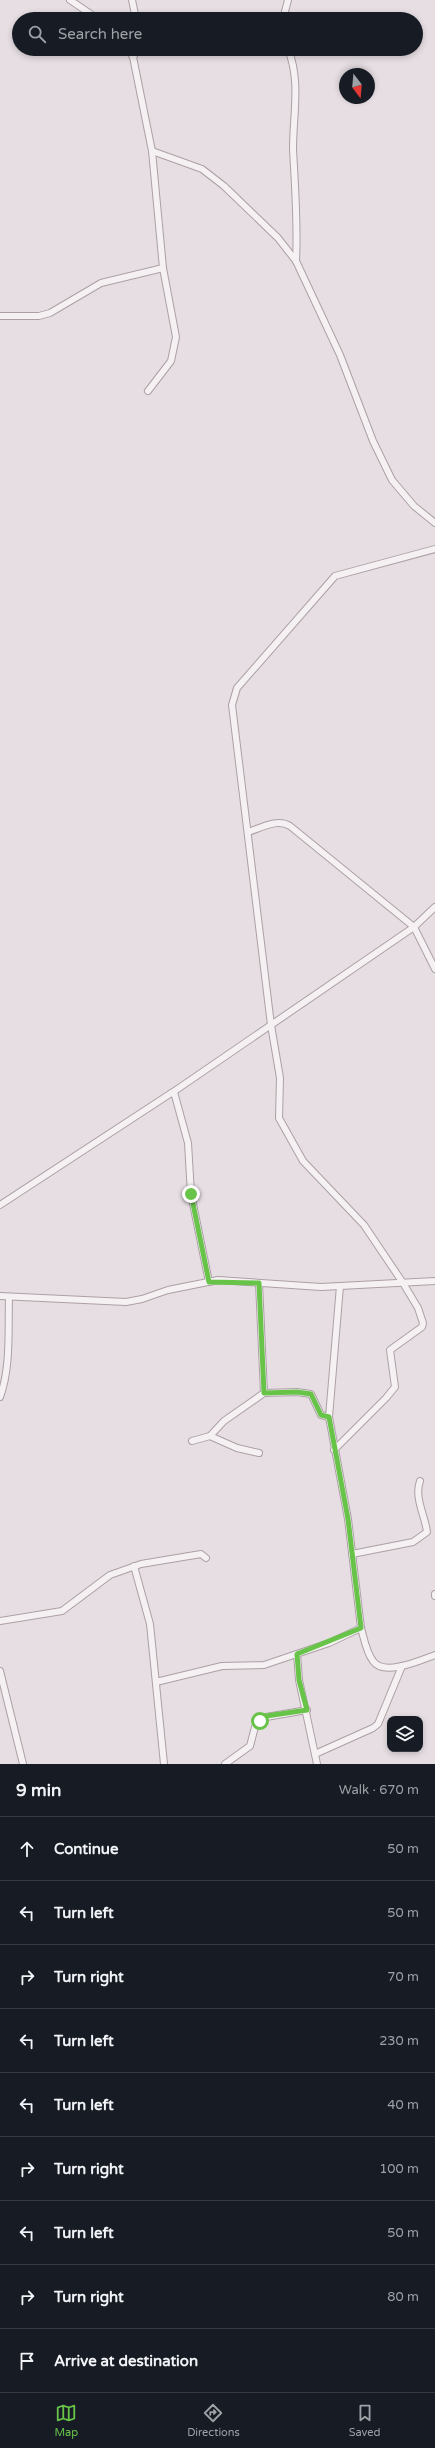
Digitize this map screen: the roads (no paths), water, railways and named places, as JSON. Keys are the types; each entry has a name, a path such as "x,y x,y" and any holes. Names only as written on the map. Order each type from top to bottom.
{"street":[{"path":"70,0 88,12"},
{"path":"132,0 135,12"},
{"path":"285,12 288,0"},
{"path":"290,56 296,82 293,148 298,219 296,262"},
{"path":"133,57 152,151 163,268 176,337 175,349 171,361 148,391"},
{"path":"152,151 202,169 224,186 278,238 296,262 340,355 373,441 392,480 414,506 435,523"},
{"path":"0,316 39,316 50,313 101,283 163,268"},
{"path":"334,1450 395,1387 390,1350 422,1327 423,1323 418,1308 403,1283 364,1225 303,1161 281,1123 279,1111 280,1078 271,1025 232,705 237,688 335,576 435,549"},
{"path":"248,832 283,822 414,927 435,969"},
{"path":"0,1205 174,1092 414,927 435,907"},
{"path":"174,1092 188,1143 191,1194 209,1282"},
{"path":"0,1296 10,1298 126,1302 209,1282 340,1286 435,1281"},
{"path":"259,1283 264,1393"},
{"path":"340,1286 329,1417 348,1519 361,1628 371,1660 376,1665 383,1668 402,1666 435,1655"},
{"path":"0,1397 3,1389 8,1350 10,1298"},
{"path":"192,1441 210,1436 224,1421 264,1393 297,1392 311,1394 321,1415 329,1417"},
{"path":"210,1436 237,1448 259,1453"},
{"path":"352,1554 413,1542 428,1532 425,1517 417,1497 420,1481"},
{"path":"0,1621 62,1611 99,1581 134,1566 200,1554 206,1558"},
{"path":"134,1566 150,1624 164,1764"},
{"path":"156,1682 222,1666 264,1665 297,1654 361,1628"},
{"path":"297,1654 299,1680 307,1710 317,1764"},
{"path":"315,1754 373,1728 378,1724 402,1666"},
{"path":"0,1671 23,1764"},
{"path":"225,1764 250,1746 255,1727 266,1716 307,1710"}]}
